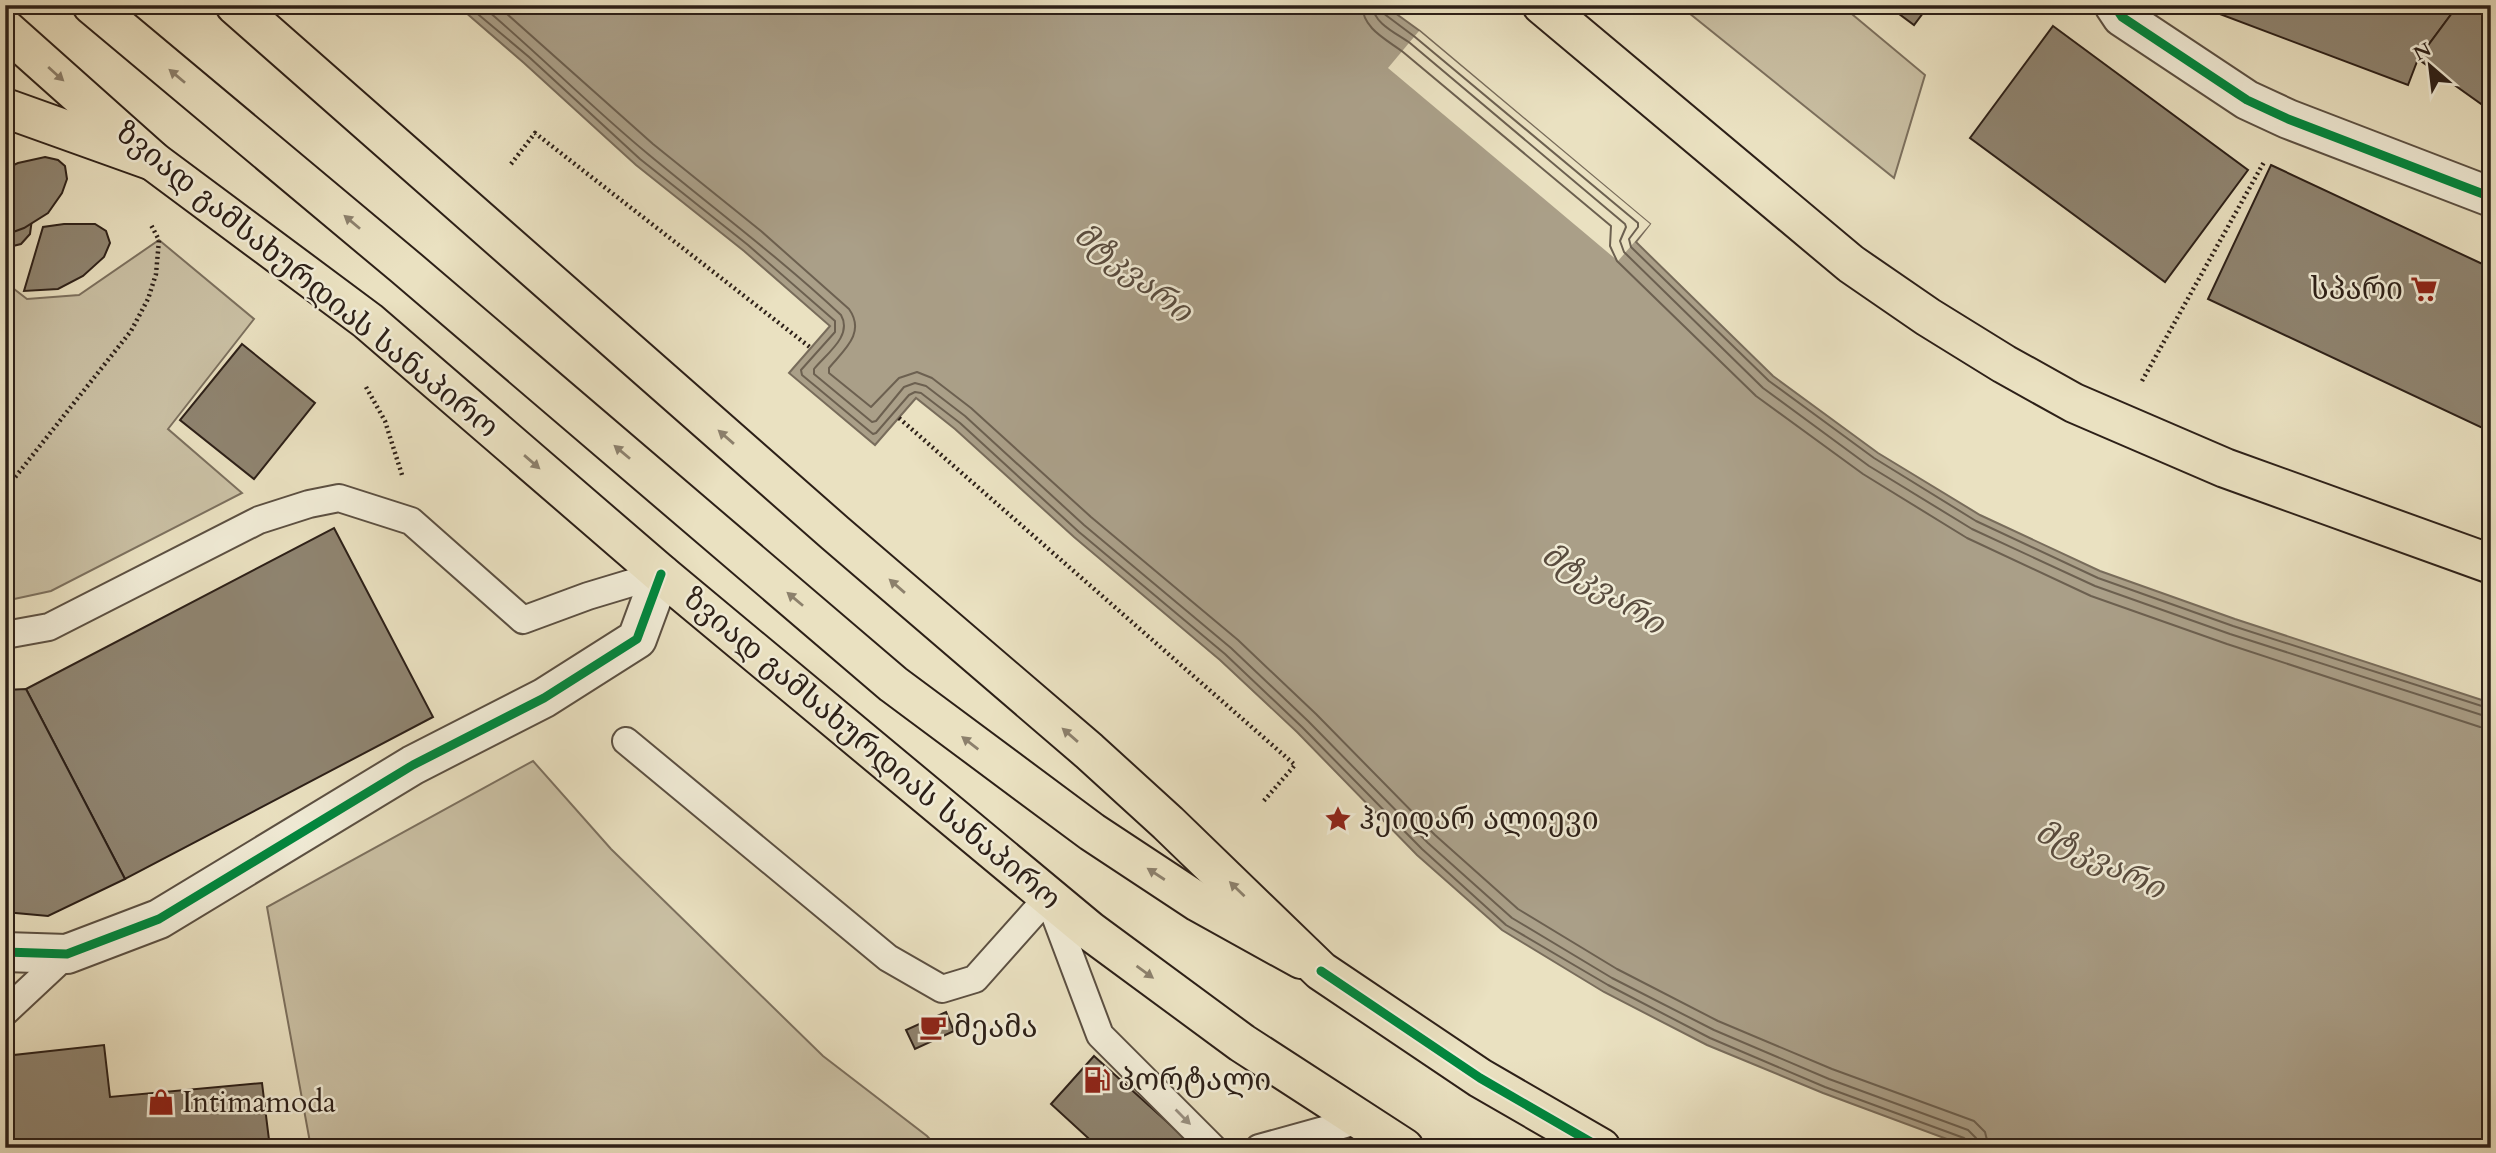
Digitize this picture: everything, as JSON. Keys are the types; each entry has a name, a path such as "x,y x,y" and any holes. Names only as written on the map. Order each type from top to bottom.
{"main road":[{"path":"92,5 404,266 893,684 983,753 1092,832 1198,902 1321,971 1480,1078 1601,1148"},
{"path":"235,5 814,515 1089,751 1168,823 1321,971"},
{"path":"1542,5 1851,264 1928,317 2004,364 2074,403 2225,468 2491,564"},
{"name":"ზვიად გამსახურდიას სანაპირო","path":"5,29 153,161 369,321 661,573 1090,931 1242,1043 1398,1146"},
{"path":"5,108 153,161"}],"street":[{"path":"2118,11 2247,100 2288,119 2491,197"},
{"path":"5,951 67,954 159,919 413,765 544,698 637,639 661,573"}],"lane":[{"path":"5,635 49,627 259,520 309,504 339,498 411,521 523,620 661,573"},
{"path":"626,741 888,958 942,989 975,979 1048,897 1100,1035 1213,1148"},
{"path":"5,1012 67,954"},
{"path":"1259,1148 1360,1120"}],"path":[{"path":"2118,423 2288,119"},
{"path":"512,163 535,134 811,348"},
{"path":"5,524 11,511 5,492 131,331 148,299 156,274 159,240 150,223"},
{"path":"361,378 385,421 399,463 411,521"},
{"path":"899,418 1295,765 1262,803"}],"shaded area":[{"path":"1679,5 1841,5 1925,75 1894,178"},
{"path":"159,240 254,319 168,429 242,493 51,591 5,601 5,282 27,299 79,295"},
{"path":"533,761 611,849 823,1056 927,1136 938,1148 311,1148 267,907"}],"water":[{"name":"მტკვარი","path":"457,5 1384,5 1420,31 1650,224 1636,242 1773,376 1878,453 1980,515 2100,571 2235,619 2491,703 2491,1148 1971,1148 1823,1093 1707,1045 1604,992 1502,930 1417,855 1297,732 1220,660 1074,537 955,429 916,398 875,445 789,373 830,326 744,251 636,165"}],"pier":[{"path":"1419,31 1650,224 1618,261 1388,68"}],"building":[{"path":"1887,5 1929,5 1914,25"},
{"path":"2196,5 2458,5 2418,59 2408,85"},
{"path":"2458,5 2491,5 2491,111 2418,59"},
{"path":"2053,26 2248,170 2165,282 1970,138"},
{"path":"5,157 20,179 31,204 32,219 30,234 21,244 9,247 5,246"},
{"path":"45,157 58,160 65,166 67,179 62,193 48,213 24,228 5,235 5,169"},
{"path":"2271,165 2491,268 2491,432 2208,299"},
{"path":"95,224 106,231 110,243 104,257 83,276 58,289 24,291 43,227"},
{"path":"242,344 315,403 254,479 180,420"},
{"path":"334,528 433,717 125,879 26,689"},
{"path":"26,689 125,879 48,916 5,912 5,690"},
{"path":"946,1012 954,1031 915,1049 906,1030"},
{"path":"104,1045 110,1097 262,1083 270,1148 8,1148 5,1056"},
{"name":"პორტალი","path":"1094,1056 1196,1148 1099,1148 1051,1104"}],"cycle path":[{"path":"2114,5 2122,17 2247,100 2288,119 2491,197"},
{"path":"5,952 67,954 159,919 413,765 544,698 637,639 661,574"},
{"path":"1321,971 1480,1078 1601,1148"}],"place":[{"name":"სპარი","path":"2424,289"},
{"name":"ჰეიდარ ალიევი","path":"1338,819"},
{"name":"მეამა","path":"933,1027"},
{"name":"პორტალი","path":"1097,1080"},
{"name":"Intimamoda","path":"161,1102"}]}
